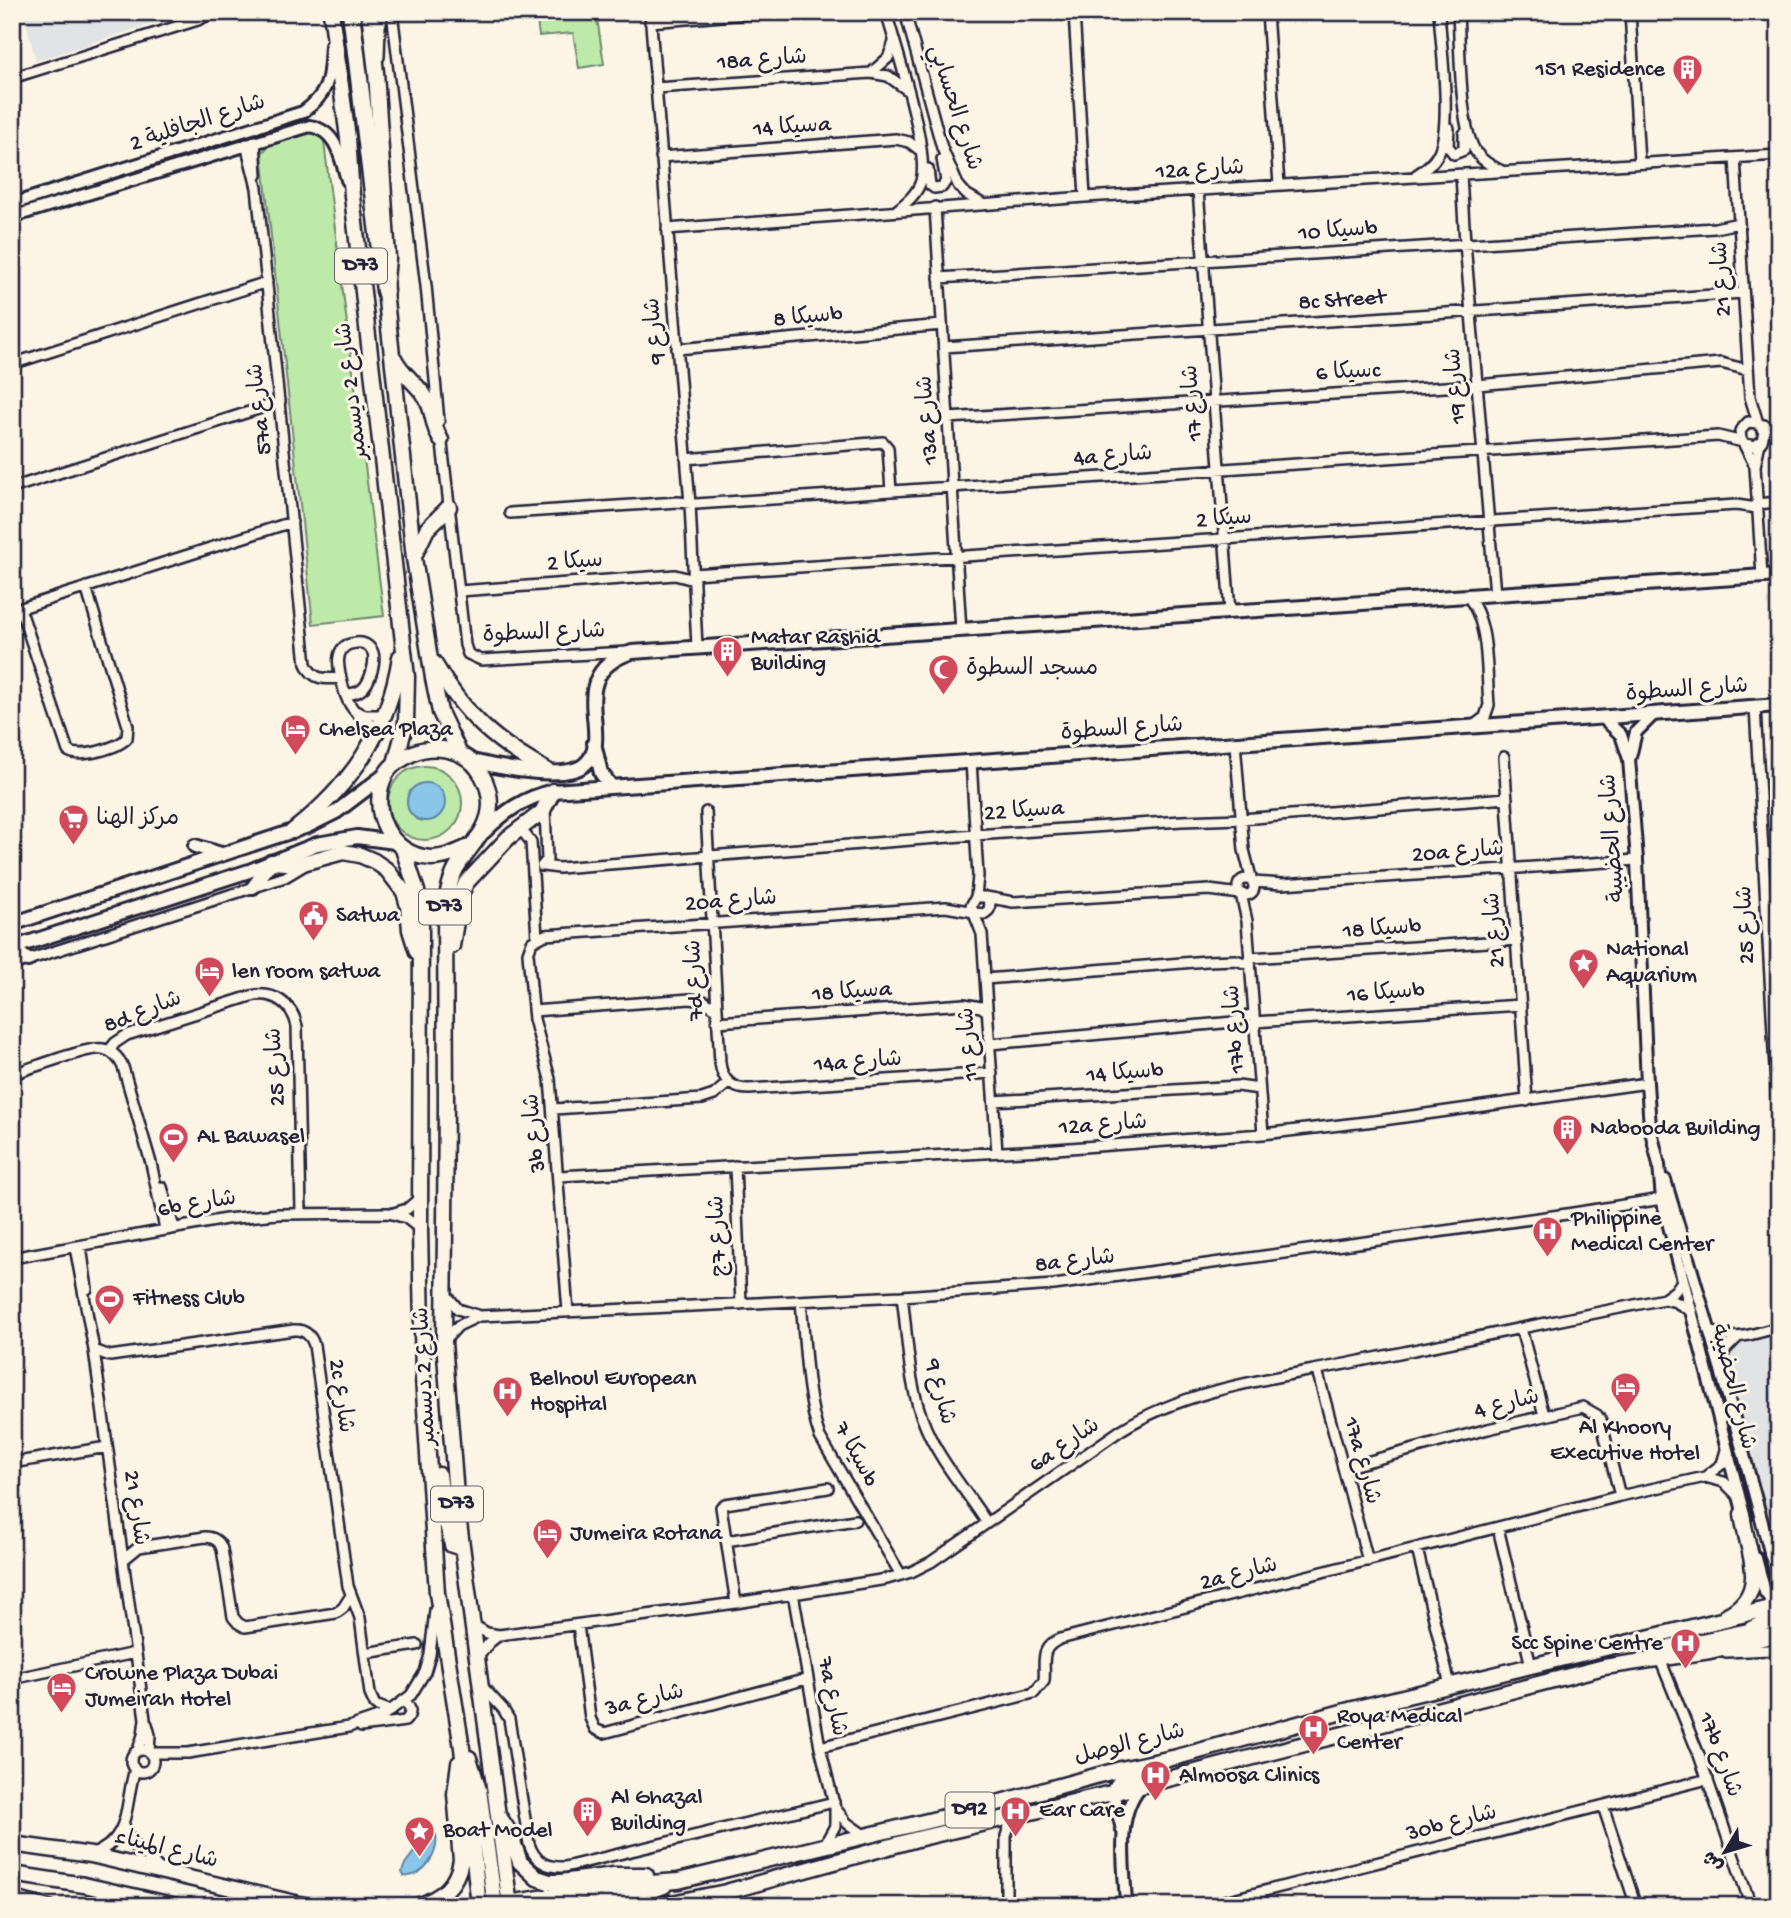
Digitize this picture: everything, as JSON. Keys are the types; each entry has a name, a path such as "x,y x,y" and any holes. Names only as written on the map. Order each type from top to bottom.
{"highway":[{"path":"351,12 385,291"}],"main road":[{"name":"شارع 2 ديسمبر","path":"369,12 376,72 388,258 385,291 414,558 440,712 466,758"},
{"name":"شارع 2 ديسمبر","path":"332,18 348,138 408,708 403,738 391,768"},
{"path":"391,351 402,371 427,398 435,430 441,440"},
{"path":"414,558 427,529 449,507"},
{"name":"شارع السطوة","path":"594,743 593,698 600,673 609,663 632,652 1779,575"},
{"path":"293,831 348,780 367,752 381,721 397,672 402,638"},
{"path":"429,655 450,690 469,714 504,745 548,771"},
{"name":"شارع السطوة","path":"481,834 516,805 533,796 553,791 1779,705"},
{"path":"12,924 293,831 336,812 417,751 427,748 444,749 466,758 518,770 548,771 580,768 589,759 594,743"},
{"path":"594,743 601,773 611,786"},
{"path":"13,948 271,862 317,844 343,838 370,838 399,846 415,855 445,857 471,846 488,821 490,806 485,782 466,758"},
{"path":"391,768 380,792 380,810 385,827 399,846"},
{"path":"447,975 460,897 466,883 520,828 539,816 553,791"},
{"path":"195,846 221,854"},
{"name":"شارع 2 ديسمبر","path":"399,846 417,891 421,923 421,1338 437,1593 463,1748 479,1906"},
{"name":"شارع 2 ديسمبر","path":"471,846 456,869 447,896 445,931 447,975 444,1342 462,1548 507,1884 500,1905"},
{"path":"271,862 293,864 334,853 352,853 369,858 387,870 407,898 410,930 420,960"},
{"path":"253,887 271,862"},
{"path":"13,948 27,960"},
{"path":"430,1464 438,1469 442,1498 449,1503 457,1502"},
{"path":"1713,1623 1742,1606 1752,1591 1755,1577 1742,1514"},
{"path":"432,1518 446,1520 452,1545 462,1548"},
{"path":"1772,1555 1779,1569"},
{"path":"1619,1663 1634,1655 1748,1631 1768,1620 1778,1605"},
{"name":"شارع الوصل","path":"500,1905 622,1885 678,1881 961,1813 1450,1685 1778,1605"},
{"name":"شارع الوصل","path":"657,1906 726,1892 917,1839 1141,1786 1619,1663 1710,1651 1779,1634"},
{"path":"463,1748 477,1779 491,1886 494,1893 500,1896 506,1892 507,1884"},
{"path":"416,1906 443,1894 451,1887 460,1870 456,1786 463,1748"},
{"path":"1113,1792 1122,1779 1150,1772 1177,1757"},
{"path":"497,1814 510,1833 520,1862 537,1878 561,1882 638,1874 678,1881"},
{"name":"شارع الميناء","path":"12,1844 91,1855 308,1906"},
{"path":"12,1874 84,1885 177,1906"},
{"path":"584,1906 633,1897 678,1881"},
{"path":"491,1886 500,1905"}],"street":[{"path":"12,78 198,20 215,12"},
{"path":"376,72 380,26 384,12"},
{"path":"392,12 426,286 459,592"},
{"path":"650,17 773,12"},
{"name":"شارع الحسابي","path":"886,12 920,140 923,170 919,187 897,211"},
{"name":"شارع الحسابي","path":"905,12 942,148 958,185 982,204"},
{"path":"1074,12 1085,197"},
{"path":"1267,12 1279,185"},
{"path":"1413,176 1430,165 1439,152 1445,110 1439,12"},
{"path":"1458,12 1464,110 1469,137 1476,153 1503,172"},
{"path":"1630,12 1639,162"},
{"name":"شارع 9","path":"650,17 690,504 697,647"},
{"name":"شارع الجافلية 2","path":"14,203 303,112 319,100 329,81 332,18"},
{"path":"871,73 885,62 894,41"},
{"name":"18a شارع","path":"656,88 871,73 892,78 906,89"},
{"path":"1445,110 1449,117 1449,149 1457,154 1465,148 1464,110"},
{"name":"شارع الجافلية 2","path":"12,217 310,126 321,129 334,142 352,195"},
{"name":"سيكا 14a","path":"662,157 896,139 909,142 921,151"},
{"path":"920,140 928,159 928,182 934,188 942,187 946,181 942,148"},
{"name":"57a شارع","path":"251,143 306,664 310,672 321,679 341,675"},
{"name":"12a شارع","path":"667,229 1085,197 1779,155"},
{"name":"شارع 21","path":"1735,158 1750,397 1759,424"},
{"name":"شارع 19","path":"1461,175 1495,594"},
{"path":"12,189 14,203"},
{"name":"شارع 17","path":"1198,190 1230,612"},
{"name":"13a شارع","path":"935,207 961,631"},
{"name":"سيكا 10b","path":"939,278 1715,228 1739,223"},
{"path":"12,364 267,282"},
{"name":"8c Street","path":"944,347 1743,293"},
{"name":"سيكا 8b","path":"677,349 942,325"},
{"name":"سيكا 6c","path":"948,418 1476,385 1721,363 1748,370"},
{"name":"شارع 21","path":"1741,427 1750,397"},
{"path":"12,488 280,402"},
{"path":"1755,466 1740,435 1741,427 1751,421 1779,431"},
{"path":"1759,424 1764,432 1755,466 1762,576"},
{"name":"4a شارع","path":"510,513 678,502 690,504 1482,453 1718,436 1741,427"},
{"path":"1744,443 1751,446 1779,431"},
{"name":"4a شارع","path":"1718,436 1744,443"},
{"path":"686,459 883,442 888,448 891,491"},
{"name":"سيكا 2","path":"459,592 1488,521 1736,505 1757,506 1779,502"},
{"path":"86,587 128,726 127,737 118,744 83,754 72,754 68,751 16,610 86,587 292,522"},
{"name":"شارع السطوة","path":"459,592 465,645 472,657 481,660 632,652"},
{"path":"1467,596 1477,608 1482,622 1489,705 1485,717 1472,727"},
{"path":"345,694 360,691 367,683 374,659 371,648 361,643 345,646 338,656 345,694 362,720 381,721"},
{"name":"شارع 25","path":"1755,707 1776,1047 1779,1140"},
{"path":"354,711 381,721"},
{"name":"شارع الحضيبة","path":"1629,760 1636,733 1654,714"},
{"name":"شارع الحضيبة","path":"1603,718 1621,735 1629,760 1637,860 1650,1127 1683,1280 1742,1514 1765,1592 1778,1605"},
{"name":"17b شارع","path":"1235,743 1244,850 1252,887 1247,921"},
{"name":"شارع 21","path":"1504,757 1527,1101"},
{"path":"971,761 980,897"},
{"name":"سيكا 22a","path":"543,866 559,868 975,835 1241,819 1507,798"},
{"path":"533,867 543,866 547,860 545,808"},
{"name":"7d شارع","path":"706,812 720,1063 728,1083"},
{"path":"520,828 530,839 537,938"},
{"name":"17b شارع","path":"1240,881 1244,850"},
{"path":"1764,854 1779,853"},
{"name":"20a شارع","path":"1252,887 1637,860"},
{"path":"12,965 291,874 310,861"},
{"path":"1246,879 1252,887 1247,896 1240,894 1237,887 1240,881 1246,879"},
{"name":"20a شارع","path":"1209,890 1240,881"},
{"name":"20a شارع","path":"537,938 545,935 946,907 980,897 1013,902 1209,890 1240,894"},
{"name":"17b شارع","path":"1240,894 1247,921 1263,1134"},
{"path":"980,897 990,903 988,911 981,915 975,912 971,903 980,897"},
{"name":"20a شارع","path":"988,911 1013,902"},
{"name":"20a شارع","path":"946,907 975,912"},
{"name":"شارع 11","path":"982,934 988,911"},
{"name":"شارع 11","path":"975,912 982,934 997,1153"},
{"name":"3b شارع","path":"537,938 532,942 528,953 533,1011 548,1069 554,1109 568,1312"},
{"name":"سيكا 18b","path":"985,979 1207,961 1250,962 1517,940"},
{"name":"8d شارع","path":"12,1074 94,1049 109,1051 122,1037 251,996 271,996 287,1005"},
{"path":"533,1011 690,999 704,1001 716,1009"},
{"name":"سيكا 18a","path":"718,1022 964,1004 981,1007 988,1012"},
{"name":"شارع 25","path":"287,1005 294,1014 297,1026 302,1213"},
{"name":"سيكا 16b","path":"990,1044 1234,1022 1254,1017 1521,1006"},
{"path":"109,1051 118,1058 123,1067 169,1229"},
{"name":"14a شارع","path":"728,1083 749,1089 992,1073"},
{"path":"554,1109 702,1099 714,1095 728,1083"},
{"name":"12a شارع","path":"559,1176 997,1153 1263,1134 1647,1083"},
{"name":"سيكا 14b","path":"994,1101 1238,1086 1259,1088"},
{"name":"شارع 7ج","path":"735,1166 741,1304"},
{"name":"6b شارع","path":"12,1258 239,1217 302,1213 389,1213 407,1209 421,1197"},
{"name":"شارع الحضيبة","path":"1666,1198 1710,1330 1779,1585"},
{"name":"8a شارع","path":"444,1342 458,1326 480,1316 1007,1289 1134,1275 1666,1198"},
{"name":"6b شارع","path":"389,1213 406,1218 420,1230"},
{"name":"شارع 21","path":"78,1246 135,1653 150,1735 150,1753"},
{"path":"1664,1299 1675,1291 1683,1280"},
{"path":"445,1292 463,1312 480,1316"},
{"name":"شارع 9","path":"902,1296 921,1416 932,1440 987,1523"},
{"path":"1664,1299 1676,1302 1692,1312"},
{"name":"6a شارع","path":"499,1635 736,1603 901,1575 931,1562 1143,1418 1214,1392 1664,1299"},
{"name":"سيكا 7b","path":"801,1301 817,1427 869,1524 901,1575"},
{"path":"1710,1330 1722,1336 1737,1338 1779,1326"},
{"path":"1521,1329 1544,1415"},
{"name":"2c شارع","path":"94,1350 110,1356 294,1330 307,1333 314,1345 350,1597 360,1618 370,1698 379,1708 391,1711"},
{"path":"1719,1363 1726,1349 1737,1338"},
{"name":"17a شارع","path":"1317,1370 1368,1561"},
{"name":"شارع 4","path":"1343,1468 1583,1407 1597,1415 1620,1496"},
{"path":"12,1463 107,1447"},
{"path":"1705,1477 1728,1455 1740,1471 1748,1472"},
{"path":"1705,1477 1724,1482 1737,1495"},
{"name":"2a شارع","path":"820,1746 1034,1693 1044,1681 1044,1653 1053,1642 1060,1639 1620,1496 1705,1477"},
{"path":"736,1603 720,1510 725,1504 828,1488"},
{"path":"726,1541 855,1520"},
{"path":"1498,1528 1531,1666"},
{"path":"122,1560 139,1547 212,1538 219,1542 222,1549 231,1614 235,1621 245,1627 335,1613 343,1608 350,1597"},
{"path":"1417,1549 1450,1685"},
{"path":"91,1855 112,1843 124,1824 135,1769 131,1761 138,1750 150,1753 188,1753 349,1727 377,1719 404,1702 416,1688 428,1664 437,1593"},
{"name":"7a شارع","path":"793,1593 820,1746 835,1805 835,1826 825,1844"},
{"path":"472,1623 487,1633 499,1635"},
{"name":"3a شارع","path":"578,1625 590,1718 595,1729 604,1733 807,1679"},
{"path":"477,1659 484,1648 499,1635"},
{"path":"365,1653 417,1645"},
{"path":"1710,1651 1779,1652"},
{"path":"12,1679 135,1653"},
{"name":"17b شارع","path":"1660,1659 1680,1704 1751,1906"},
{"path":"479,1684 503,1709 510,1723 529,1844 536,1858 545,1865 565,1867 797,1811 835,1805 847,1823 864,1835"},
{"path":"349,1727 380,1726 405,1721 410,1708 404,1702"},
{"name":"شارع 21","path":"138,1750 145,1719"},
{"path":"130,1799 150,1768 153,1759 150,1753"},
{"path":"135,1769 143,1772 188,1753"},
{"name":"30b شارع","path":"1205,1906 1240,1901 1707,1779"},
{"path":"1126,1906 1124,1836 1128,1806 1141,1786"},
{"path":"1113,1792 1124,1836"},
{"path":"1603,1806 1636,1906"},
{"path":"1006,1906 1006,1836 1022,1814"},
{"path":"124,1824 129,1841 149,1856 161,1871"},
{"path":"12,1896 51,1906"}],"shaded area":[{"path":"23,12 188,12 36,61"},
{"path":"1779,1333 1779,1555 1724,1347"}],"green space":[{"path":"536,12 596,12 604,64 579,68 573,33 539,36"},
{"path":"312,127 321,132 324,142 384,616 313,624 262,153 279,134"},
{"path":"425,766 439,769 451,777 459,789 462,803 459,817 451,829 439,837 425,840 411,837 399,829 391,817 388,803 391,789 399,777 411,769"}],"water":[{"path":"426,783 440,788 445,802 440,816 426,821 412,816 407,802 412,788"},
{"path":"433,1834 436,1835 436,1842 429,1863 418,1873 404,1876 402,1872 405,1864 416,1849"}],"place":[{"name":"151 Residence","path":"1688,97"},
{"name":"Matar Rashid Building","path":"728,678"},
{"name":"مسجد السطوة","path":"943,696"},
{"name":"Chelsea Plaza","path":"296,757"},
{"name":"مركز الهنا","path":"73,846"},
{"name":"Satwa","path":"313,943"},
{"name":"National Aquarium","path":"1583,990"},
{"name":"len room satwa","path":"209,999"},
{"name":"Nabooda Building","path":"1567,1156"},
{"name":"AL Bawasel","path":"174,1164"},
{"name":"Philippine Medical Center","path":"1548,1259"},
{"name":"Fitness Club","path":"110,1326"},
{"name":"Al Khoory Executive Hotel","path":"1625,1414"},
{"name":"Belhoul European Hospital","path":"507,1419"},
{"name":"Jumeira Rotana","path":"547,1561"},
{"name":"Scc Spine Centre","path":"1686,1671"},
{"name":"Crowne Plaza Dubai Jumeirah Hotel","path":"62,1714"},
{"name":"Roya Medical Center","path":"1314,1757"},
{"name":"Almoosa Clinics","path":"1156,1803"},
{"name":"Al Ghazal Building","path":"588,1838"},
{"name":"Ear Care","path":"1016,1838"},
{"name":"Boat Model","path":"420,1858"}]}
